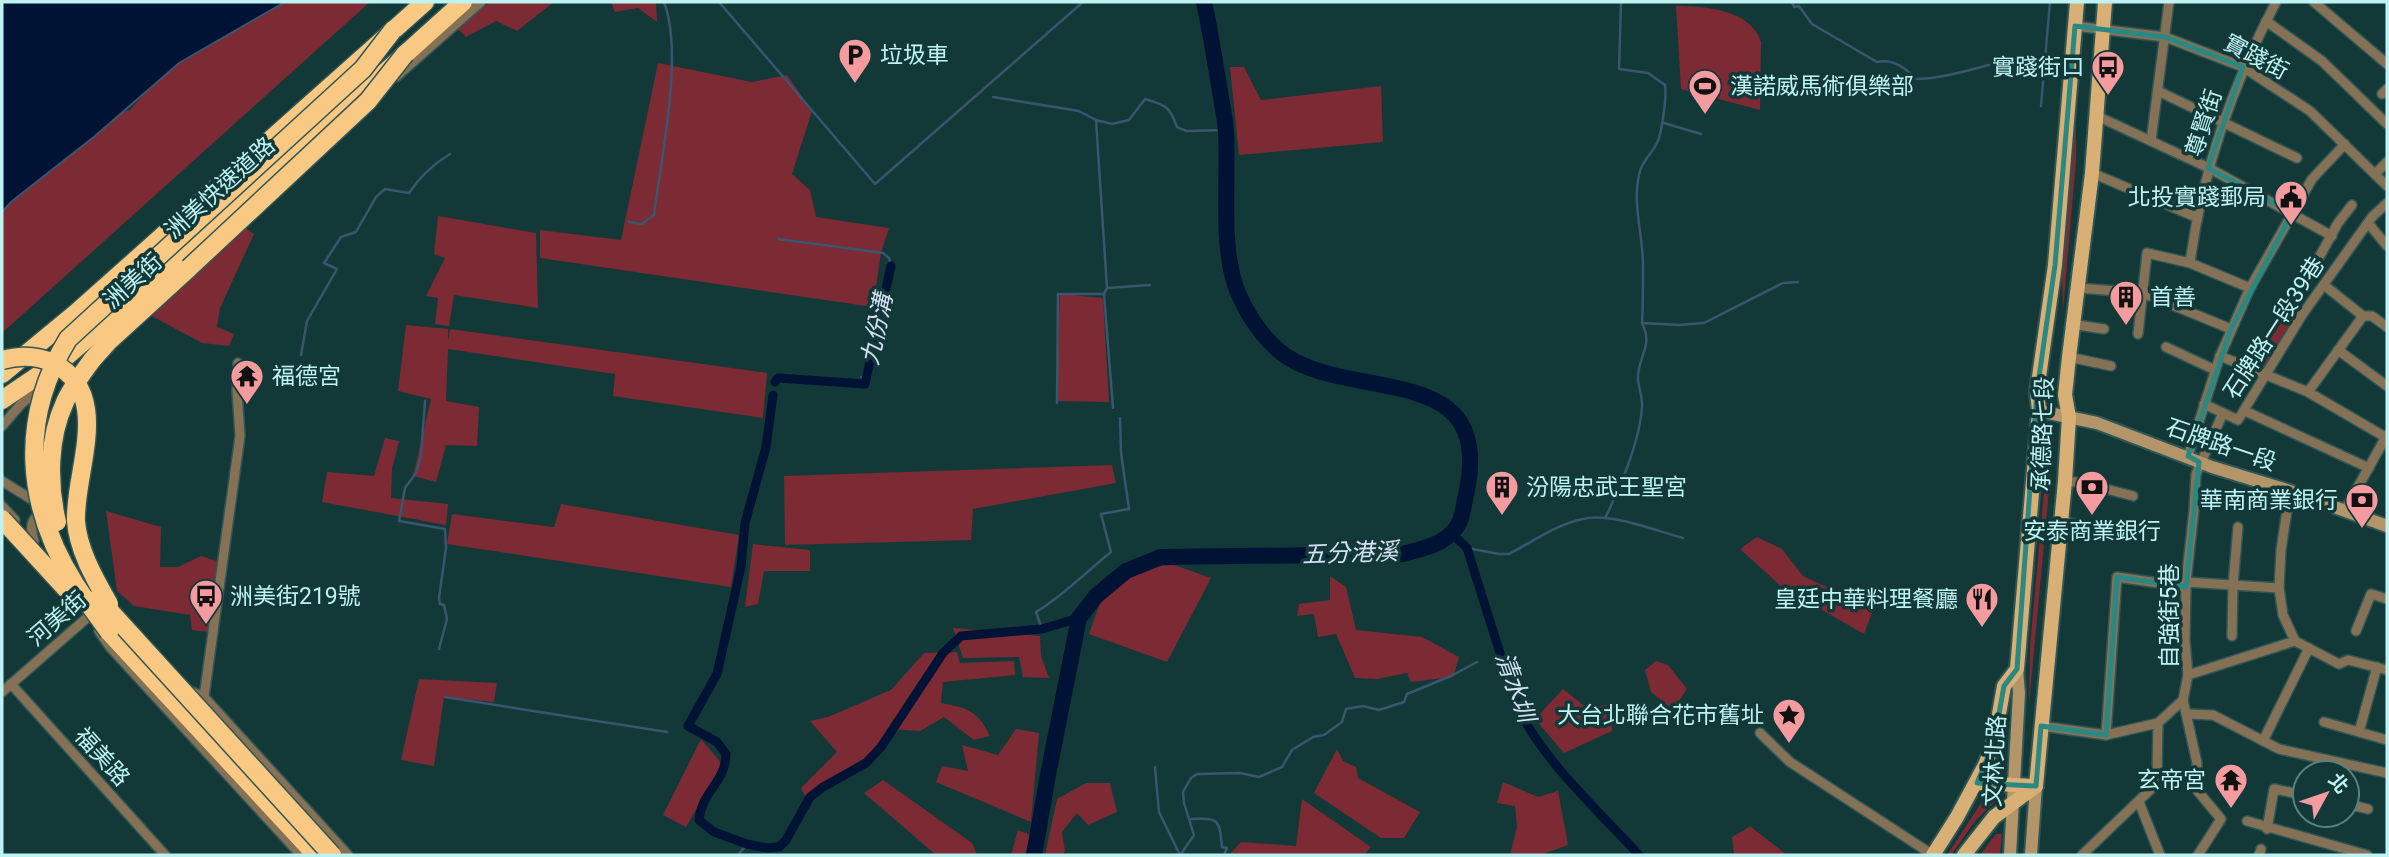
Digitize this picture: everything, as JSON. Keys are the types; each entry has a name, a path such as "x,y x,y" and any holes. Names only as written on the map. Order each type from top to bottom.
{"highway":[{"name":"洲美快速道路","path":"2,374 76,313 425,2"},
{"name":"洲美快速道路","path":"2,400 67,356 463,2"},
{"path":"316,855 74,583 50,534 36,489 35,433 47,376 68,339 363,69 393,30"},
{"path":"114,627 79,575 58,526 51,483 52,453 56,429 65,403 92,360 109,341 368,100 405,54"},
{"path":"2,360 32,356 47,360 60,366 81,393 88,427 76,504 76,523 81,544 114,627"},
{"path":"2,519 67,591 114,627 332,855"}],"main road":[{"name":"承德路七段","path":"2017,669 2039,411 2037,391 2054,265 2077,2"},
{"name":"承德路七段","path":"2036,786 2070,417 2065,395 2068,357 2092,173 2105,2"},
{"path":"1933,855 1977,783 1994,742 2004,686 2017,669"},
{"path":"1977,783 2036,786"},
{"path":"1964,855 1994,817 2036,786"}],"street":[{"name":"洲美街","path":"2,426 21,404 481,2"},
{"path":"2151,141 2169,2"},
{"name":"尊賢街","path":"2190,264 2196,217 2209,168 2243,67 2276,2"},
{"path":"2314,2 2387,64"},
{"path":"2266,21 2322,61 2387,124"},
{"name":"實踐街","path":"2075,26 2165,37 2243,67 2310,111 2387,186"},
{"path":"2158,91 2297,159"},
{"path":"2096,116 2209,168 2332,236"},
{"path":"2193,459 2204,404 2215,370 2250,288 2312,179 2345,145"},
{"path":"2375,174 2387,162"},
{"path":"2092,173 2196,217"},
{"name":"石牌路一段39巷","path":"2193,459 2223,413 2238,420 2245,411 2302,315 2368,223 2387,203"},
{"path":"2302,315 2295,310 2294,303 2352,205"},
{"path":"2368,223 2387,246"},
{"path":"2138,334 2147,253 2190,264 2250,288"},
{"path":"2324,285 2363,316 2372,316 2387,327"},
{"path":"2078,288 2143,293 2231,328"},
{"path":"2308,392 2363,316"},
{"path":"2071,324 2104,329"},
{"path":"2166,347 2215,370"},
{"path":"2338,351 2387,386"},
{"path":"2220,356 2308,392 2387,437 2346,510"},
{"path":"2068,357 2111,366"},
{"path":"204,697 240,436 238,363"},
{"path":"2204,404 2223,413"},
{"name":"石牌路一段","path":"2039,411 2097,424 2387,526"},
{"path":"2245,411 2369,468"},
{"name":"自強街5巷","path":"2158,723 2183,700 2189,676 2185,641 2186,584 2196,474 2193,459"},
{"path":"2,481 52,512 75,530 84,541 95,565 106,602 124,634 149,664 165,678 204,697 348,855"},
{"path":"2065,481 2133,496"},
{"path":"2290,491 2281,550 2279,588 2283,615 2295,641 2339,664 2348,660 2382,669 2358,732"},
{"path":"2,506 80,592 102,637 110,647 301,855"},
{"path":"34,541 31,532 33,519 45,512 52,512"},
{"path":"2061,521 2124,534"},
{"path":"2232,636 2232,585 2238,527"},
{"path":"2106,735 2117,577 2186,584 2279,588"},
{"path":"2356,631 2371,594 2387,599"},
{"name":"河美街","path":"2,692 106,602"},
{"path":"2189,676 2295,641"},
{"path":"2263,741 2309,648"},
{"name":"文林北路","path":"2010,855 2019,693 2017,669"},
{"name":"福美路","path":"11,684 165,855"},
{"path":"2183,700 2197,763 2196,789 2221,819 2198,855"},
{"path":"2187,714 2213,715 2278,749 2387,774"},
{"path":"2324,722 2387,740"},
{"path":"2041,726 2106,735 2158,723 2157,776 2151,789 2082,855"},
{"path":"1760,733 1790,762 1933,855"},
{"name":"文林北路","path":"2031,855 2036,786"},
{"path":"2267,828 2274,789 2291,792"},
{"path":"2139,802 2160,855"},
{"path":"2361,807 2368,809"},
{"path":"2247,821 2367,855"}],"highlighted area":[{"path":"2075,26 2165,37 2243,67 2208,168 2292,213 2231,329 2188,456 2199,462 2186,587 2117,577 2106,735 2041,726 2036,786 1977,783 1994,742 2004,686 2017,669 2037,391 2055,265"}],"shaded area":[{"path":"266,2 370,2 2,333 2,196 114,114 130,110 165,70"},
{"path":"489,2 554,2 517,31 496,21 466,37 458,29"},
{"path":"611,2 656,2 657,22 638,8 615,12"},
{"path":"1676,6 1725,12 1747,22 1755,31 1761,42 1760,110 1681,89"},
{"path":"658,63 752,82 787,75 812,111 792,174 810,190 816,217 889,228 881,253 873,307 540,258 540,230 621,240"},
{"path":"1230,67 1244,67 1261,100 1381,86 1383,142 1239,155"},
{"path":"2076,124 2076,162 2063,310 2062,277"},
{"path":"438,216 536,233 538,308 454,295 449,326 435,324 438,298 426,296 445,258 434,254"},
{"path":"244,227 254,234 220,308 217,327 234,334 229,346 202,343 148,314"},
{"path":"1060,294 1103,298 1109,402 1056,401"},
{"path":"2286,308 2297,317 2264,368 2256,365"},
{"path":"406,325 448,329 448,340 450,329 767,373 763,418 613,396 615,374 448,349 446,401 479,407 477,446 446,445 436,482 413,476 431,399 398,391"},
{"path":"2050,426 2055,426 2029,705 2030,646"},
{"path":"385,438 399,441 392,469 391,498 448,504 446,525 322,502 327,472 374,476"},
{"path":"1112,465 1116,483 973,509 971,540 785,545 784,476"},
{"path":"561,504 739,535 731,587 447,544 452,514 554,527"},
{"path":"106,511 161,527 160,567 178,567 201,556 217,561 208,632 192,630 190,615 134,606 117,591"},
{"path":"1757,537 1782,549 1803,576 1842,594 1879,594 1864,634 1782,587 1740,549"},
{"path":"753,544 810,550 810,571 764,571 758,604 745,607"},
{"path":"1174,565 1211,578 1167,662 1089,634 1103,594 1143,567"},
{"path":"1330,576 1346,587 1356,630 1422,637 1459,657 1453,677 1411,682 1407,673 1377,679 1355,678 1336,634 1318,637 1314,614 1297,616 1299,604 1330,600"},
{"path":"953,628 1040,636 1041,656 1049,678 1023,677 1019,657 963,658"},
{"path":"957,652 960,663 1014,661 1015,675 943,682 941,703 971,712 981,721 990,736 974,740 944,717 920,731 888,729 871,754 805,796 801,788 837,752 810,721 828,717 891,690 924,653"},
{"path":"1656,661 1668,665 1687,689 1673,710 1651,692 1645,670"},
{"path":"419,679 497,683 494,702 444,697 434,766 401,760"},
{"path":"1563,689 1587,708 1611,704 1612,731 1564,753 1535,719"},
{"path":"1016,729 1039,733 1031,822 936,782 942,766 968,771 962,745 998,755"},
{"path":"701,739 722,764 686,827 663,815"},
{"path":"1337,749 1343,761 1356,767 1358,778 1420,812 1404,838 1381,838 1314,793"},
{"path":"883,780 972,843 977,855 936,855 864,793"},
{"path":"1503,782 1538,797 1558,791 1568,845 1540,855 1510,855 1517,827 1515,806 1497,803"},
{"path":"1086,783 1110,783 1117,812 1088,825 1077,813 1062,832 1065,851 1063,855 1045,855 1057,799"},
{"path":"1998,794 1999,798 1976,820 1951,855 1947,855 1983,800"},
{"path":"1302,799 1371,847 1364,855 1229,855 1241,842 1296,846"},
{"path":"1751,826 1787,855 1734,855 1732,837"},
{"path":"1018,830 1031,835 1025,855 1011,855"},
{"path":"1996,834 2002,834 2000,855 1980,855"}],"water":[{"path":"2,2 285,2 179,63 2,212"}],"waterway":[{"path":"629,222 642,224 654,215 666,136 671,77 670,24 664,2"},
{"path":"719,2 875,184 1083,2"},
{"name":"五分港溪","path":"1034,855 1079,618 1096,596 1126,571 1161,557 1403,554 1436,544 1450,535 1460,521 1466,495 1470,454 1462,425 1444,406 1419,394 1325,373 1296,362 1269,342 1244,305 1233,277 1229,257 1225,126 1204,2"},
{"path":"1621,2 1619,69 1648,73 1665,85 1659,138 1642,167 1638,183 1637,208 1643,257 1642,323"},
{"path":"1792,2 1794,7 1799,6 1812,24 1877,62 1888,61 1899,65 1916,79 1945,76 2030,57"},
{"path":"2041,106 2050,2"},
{"path":"993,97 1079,111 1096,120 1112,124 1129,120 1145,99 1166,108 1177,127 1186,131 1226,130"},
{"path":"1096,120 1107,288 1104,294 1113,408"},
{"path":"1664,123 1701,134"},
{"path":"301,355 307,321 337,269 324,263 341,237 356,232 376,197 385,189 409,193 427,171 450,154"},
{"path":"778,239 883,253 889,258 891,266"},
{"name":"九份溝","path":"775,382 778,378 865,384 891,266"},
{"path":"1605,518 1628,464 1640,420 1642,403 1638,375 1646,344 1642,323 1704,323 1783,283 1798,282"},
{"path":"1107,288 1150,285"},
{"path":"1057,403 1058,294 1104,294"},
{"name":"九份溝","path":"861,377 869,382"},
{"path":"773,395 766,447 745,523 741,567 717,674 688,726 717,742 726,754 722,773 704,801 699,820 714,832 747,844 767,848 779,847 786,840 810,797 866,763 881,747 943,653 961,636 1042,629 1079,618"},
{"path":"425,401 421,455 416,473 405,488 399,521 445,529 446,548 439,598 440,604 444,605 447,619 439,649"},
{"name":"九份溝","path":"1042,629 1036,612 1111,552 1101,514 1129,509 1121,453 1120,418"},
{"path":"1467,548 1509,554 1564,525 1594,518 1619,520 1683,538"},
{"name":"清水圳","path":"1451,533 1467,548 1516,704 1527,725 1555,764 1639,855"},
{"path":"1181,854 1194,835 1183,792 1191,778 1197,774 1240,773 1259,777 1282,767 1292,750 1313,737 1324,735 1342,722 1346,709 1363,706 1379,710 1404,702 1407,694 1477,662"},
{"path":"445,697 667,732"},
{"path":"1155,767 1159,812 1180,855"},
{"path":"1190,819 1216,822 1222,847 1227,848 1224,855"},
{"path":"738,855 747,844"}],"place":[{"name":"垃圾車","path":"855,85"},
{"name":"實踐街口","path":"2108,97"},
{"name":"漢諾威馬術俱樂部","path":"1705,116"},
{"name":"北投實踐郵局","path":"2291,227"},
{"name":"首善","path":"2126,327"},
{"name":"福德宮","path":"247,406"},
{"name":"汾陽忠武王聖宮","path":"1502,517"},
{"name":"安泰商業銀行","path":"2092,517"},
{"name":"華南商業銀行","path":"2362,530"},
{"name":"洲美街219號","path":"206,626"},
{"name":"皇廷中華料理餐廳","path":"1982,629"},
{"name":"大台北聯合花市舊址","path":"1789,745"},
{"name":"玄帝宮","path":"2231,810"}]}
